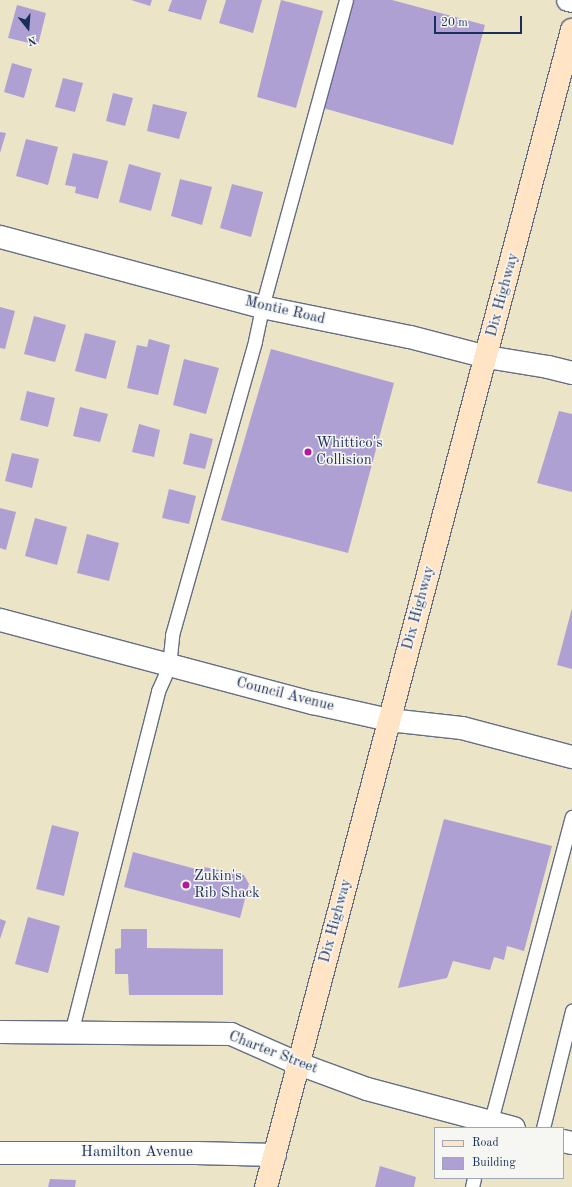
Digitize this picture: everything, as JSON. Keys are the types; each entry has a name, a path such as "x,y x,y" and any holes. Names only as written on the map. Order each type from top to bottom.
{"main road":[{"name":"Dix Highway","path":"266,1187 389,720 487,357 572,30"}],"street":[{"name":"Montie Road","path":"0,237 262,307 410,337 487,357 548,367 572,374"},
{"name":"Council Avenue","path":"0,620 313,703 389,720 462,728 572,757"},
{"name":"Charter Street","path":"0,1032 231,1034 299,1064 367,1088 490,1125 506,1127"},
{"name":"Hamilton Avenue","path":"0,1152 275,1155"}],"lane":[{"path":"71,1033 158,691 169,666 172,635 255,341 262,307 346,0"},
{"path":"490,1125 572,817"},
{"path":"543,1127 572,1011"}],"building":[{"path":"131,0 152,0 150,6"},
{"path":"172,0 207,0 201,20 168,11"},
{"path":"226,0 262,0 253,33 219,23"},
{"path":"281,0 323,11 296,108 257,97"},
{"path":"352,0 392,0 485,25 453,145 323,108"},
{"path":"17,5 46,13 38,45 8,38"},
{"path":"12,63 32,69 24,98 4,92"},
{"path":"63,78 83,83 75,112 55,107"},
{"path":"113,93 133,98 125,126 106,121"},
{"path":"153,104 187,112 179,139 147,131"},
{"path":"0,132 6,133 0,153"},
{"path":"26,139 58,147 48,185 16,176"},
{"path":"73,153 108,161 98,199 75,193 76,187 65,185"},
{"path":"129,164 161,173 151,211 119,202"},
{"path":"180,179 212,187 202,225 171,216"},
{"path":"232,184 263,192 251,237 220,228"},
{"path":"0,307 15,311 5,349 0,348"},
{"path":"34,316 66,325 55,362 24,354"},
{"path":"85,333 116,341 106,379 75,371"},
{"path":"149,339 170,345 158,395 127,388 137,345 147,347"},
{"name":"Whittico's Collision","path":"271,349 394,383 348,553 221,520"},
{"path":"184,359 219,368 206,414 173,405"},
{"path":"27,391 55,398 48,427 20,420"},
{"path":"80,407 108,414 100,442 73,436"},
{"path":"559,411 572,414 572,492 537,483"},
{"path":"139,424 160,430 154,457 132,452"},
{"path":"190,433 213,439 205,469 183,464"},
{"path":"12,453 39,459 32,488 5,481"},
{"path":"169,489 196,496 189,524 162,518"},
{"path":"0,508 16,512 6,550 0,548"},
{"path":"35,518 67,527 57,565 25,556"},
{"path":"87,534 119,543 109,581 77,573"},
{"path":"572,608 572,669 557,665"},
{"path":"444,819 552,846 524,951 507,946 504,960 494,957 490,970 453,961 447,978 398,988"},
{"path":"52,825 79,832 64,896 36,889"},
{"name":"Zukin's Rib Shack","path":"133,852 203,871 204,867 244,875 249,884 240,918 124,887"},
{"path":"28,917 60,926 48,973 15,964"},
{"path":"0,919 6,921 0,939"},
{"path":"121,929 147,929 147,948 223,949 223,995 129,995 128,974 115,974 115,949 121,948"},
{"path":"380,1166 416,1177 414,1187 375,1187"},
{"path":"50,1179 76,1180 75,1187 48,1187"}],"place":[{"name":"Whittico's Collision","path":"308,452"},
{"name":"Zukin's Rib Shack","path":"186,885"}]}
